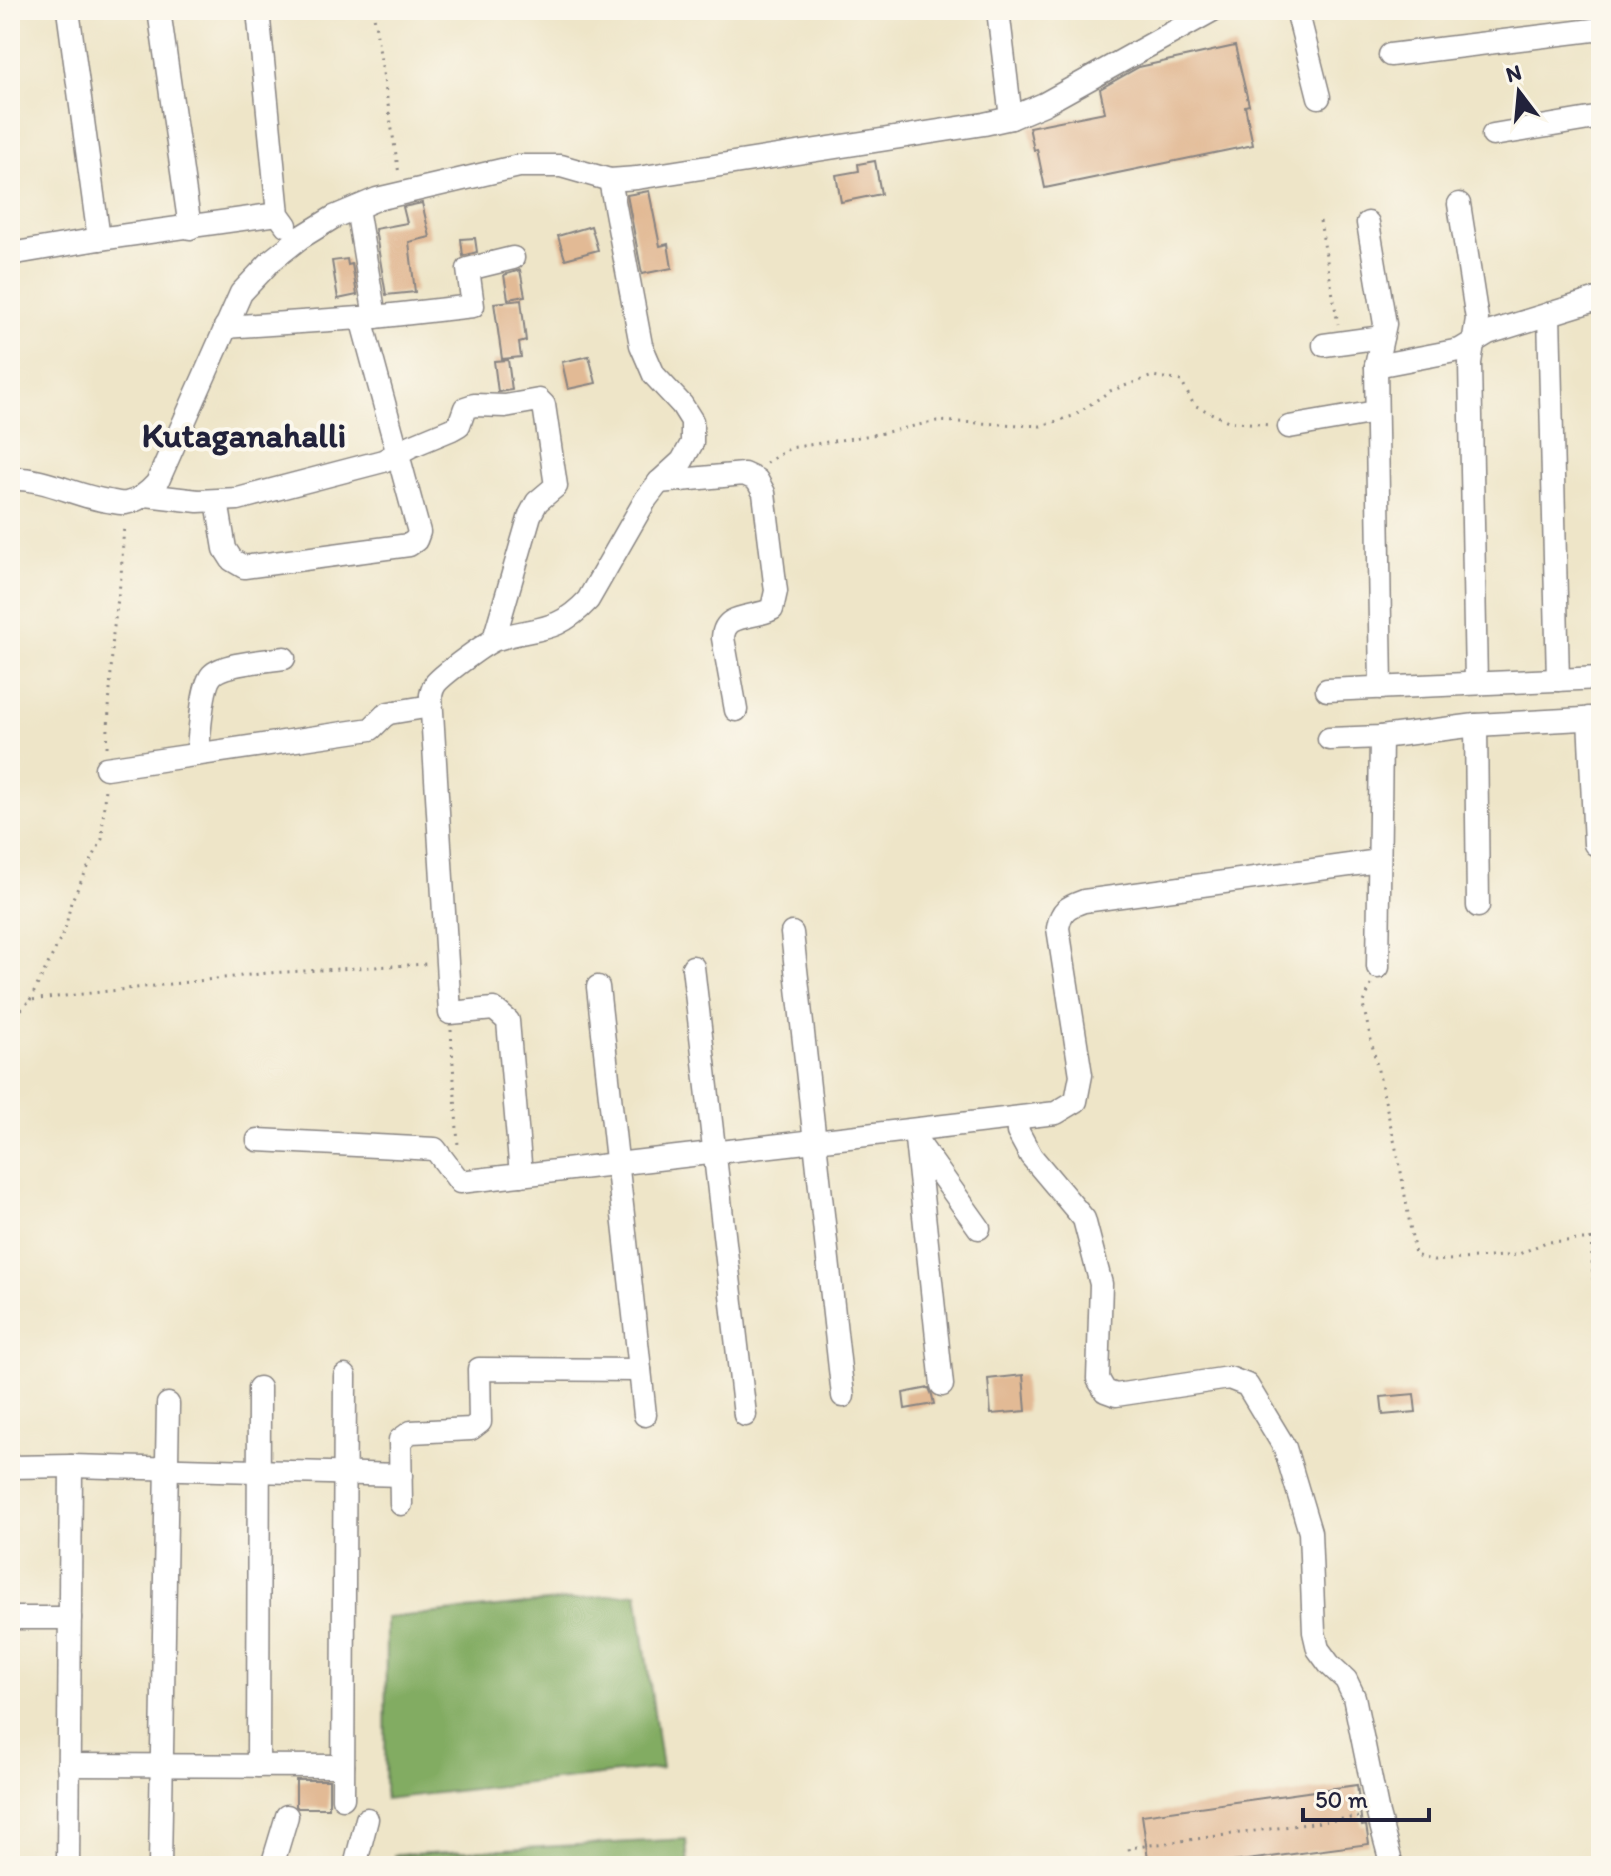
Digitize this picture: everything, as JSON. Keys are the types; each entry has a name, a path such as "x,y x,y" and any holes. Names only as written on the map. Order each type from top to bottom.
{"street":[{"path":"68,10 99,239"},
{"path":"159,10 190,228"},
{"path":"258,10 278,214 296,241"},
{"path":"998,10 1011,118"},
{"path":"10,479 47,484 125,504 146,495 157,483 241,293 272,260 296,241 334,217 377,199 519,166 561,166 610,180 1011,118 1044,104 1213,10"},
{"path":"1297,10 1319,97"},
{"path":"1390,55 1575,21 1601,29"},
{"path":"1493,135 1601,117"},
{"path":"521,1175 508,1021 494,1009 450,1013 431,695 434,685 494,639 550,627 577,611 588,600 646,499 682,461 692,443 692,421 682,405 654,375 641,345 610,180"},
{"path":"1459,204 1477,319 1470,363 1476,683"},
{"path":"217,501 225,549 232,560 244,567 409,545 416,540 419,532 397,454 368,318 357,208"},
{"path":"10,254 278,214"},
{"path":"1368,223 1385,324 1376,366 1381,688"},
{"path":"225,327 368,318 473,306 468,269 513,258"},
{"path":"1376,366 1460,350 1488,333 1601,298"},
{"path":"1549,314 1558,680"},
{"path":"1333,344 1382,337"},
{"path":"146,495 198,501 238,499 383,461 459,425 465,408 474,405 505,406 539,400 544,405 556,486 537,502 530,515 494,639"},
{"path":"1289,427 1376,412"},
{"path":"659,482 744,474 757,480 764,493 776,591 772,609 764,614 737,618 724,628 723,638 736,710"},
{"path":"197,754 206,685 214,673 230,667 284,658"},
{"path":"1327,690 1601,678"},
{"path":"106,768 371,729 389,713 431,706"},
{"path":"1329,739 1595,718 1595,844"},
{"path":"1476,725 1478,906"},
{"path":"1378,967 1381,737"},
{"path":"258,1140 435,1149 460,1182 815,1141 916,1134 1056,1113 1076,1101 1081,1075 1058,928 1060,915 1070,906 1084,901 1379,861"},
{"path":"792,933 843,1396"},
{"path":"693,967 745,1415"},
{"path":"598,987 645,1415"},
{"path":"1017,1118 1018,1132 1031,1156 1084,1219 1101,1284 1098,1379 1105,1391 1116,1395 1229,1378 1247,1385 1285,1448 1310,1532 1314,1632 1318,1649 1346,1680 1354,1697 1391,1861"},
{"path":"916,1134 979,1228"},
{"path":"916,1134 942,1385"},
{"path":"401,1504 400,1440 411,1432 471,1429 480,1422 479,1369 640,1370"},
{"path":"343,1798 345,1376"},
{"path":"258,1766 259,1388"},
{"path":"160,1866 168,1404"},
{"path":"68,1866 71,1466"},
{"path":"10,1467 401,1475"},
{"path":"10,1618 70,1618"},
{"path":"68,1765 343,1766"},
{"path":"272,1866 287,1816"},
{"path":"355,1866 367,1819"}],"path":[{"path":"373,10 402,194"},
{"path":"1320,221 1333,344"},
{"path":"757,480 760,467 790,448 937,421 1041,426 1073,416 1110,391 1153,376 1181,381 1194,405 1228,421 1289,427"},
{"path":"10,1021 30,1000 268,973 447,963"},
{"path":"1378,967 1363,1005 1400,1166 1415,1255 1434,1261 1517,1255 1546,1242 1601,1239"},
{"path":"450,1013 458,1151"},
{"path":"1591,1238 1601,1420"},
{"path":"1132,1866 1129,1848 1378,1814"},
{"path":"1314,1866 1391,1861"}],"green space":[{"path":"637,1593 662,1768 385,1799 386,1618"},
{"path":"686,1839 688,1866 396,1866 394,1855"}],"building":[{"path":"1235,46 1249,105 1245,106 1253,145 1045,188 1029,127 1105,112 1100,89 1139,67"},
{"path":"875,161 881,194 841,202 836,175 859,171 858,164"},
{"path":"649,191 660,246 668,244 672,268 642,274 627,195"},
{"path":"422,203 430,237 409,242 415,292 386,295 375,229 407,223 403,207"},
{"path":"591,226 598,250 565,259 558,236"},
{"path":"475,238 477,252 463,256 461,239"},
{"path":"347,259 348,265 352,264 357,295 338,299 332,261"},
{"path":"520,270 525,296 508,299 504,275"},
{"path":"521,300 526,341 519,343 521,357 502,359 494,303"},
{"path":"589,356 596,383 568,389 562,362"},
{"path":"508,360 512,390 498,392 494,361"},
{"path":"1023,1375 1026,1411 991,1414 988,1379"},
{"path":"929,1388 934,1404 905,1409 903,1393"},
{"path":"1414,1394 1416,1412 1383,1415 1381,1397"},
{"path":"296,1780 329,1780 329,1808 298,1808"},
{"path":"1357,1785 1362,1826 1366,1825 1369,1844 1202,1866 1149,1866 1142,1815"}],"district":[{"name":"Kutaganahalli","path":"244,435"}]}
